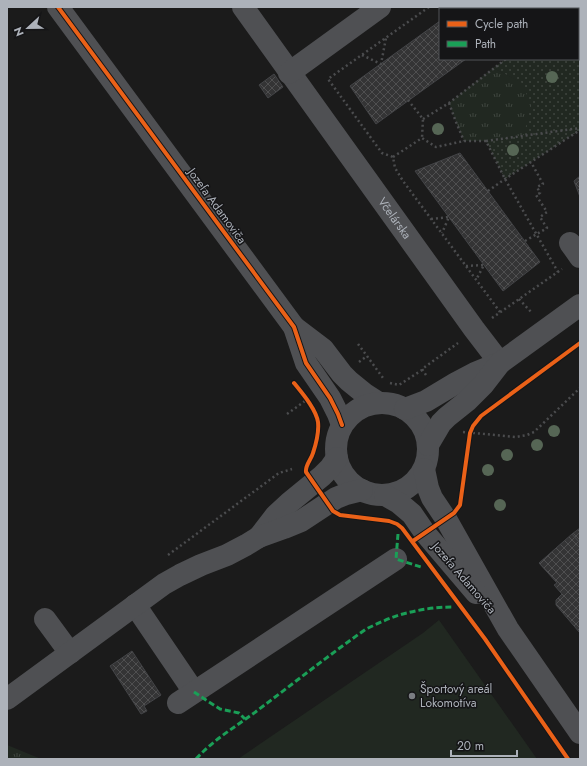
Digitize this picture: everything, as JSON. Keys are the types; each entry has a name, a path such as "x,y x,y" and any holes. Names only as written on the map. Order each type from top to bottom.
{"street":[{"name":"Jozefa Adamoviča","path":"58,7 294,327 306,362 330,398 342,425"},
{"name":"Včelárska","path":"243,7 289,73 500,363"},
{"path":"289,73 380,7"},
{"path":"405,409 426,401 456,382 500,363 580,305"},
{"name":"Jozefa Adamoviča","path":"294,327 323,348 349,382 379,403"},
{"path":"428,445 441,423 483,385 500,363"},
{"path":"388,403 405,409 412,414 423,428 426,436 428,453 424,469 420,476 401,491 385,495 370,493 355,486 343,474 337,458 337,441 342,425 354,412 370,404 388,403"},
{"path":"259,537 276,515 322,476 337,458"},
{"name":"Jozefa Adamoviča","path":"424,469 432,498 446,519 508,629 580,733"},
{"path":"7,699 164,584 201,565 227,555 259,537 301,521 336,498 362,490"},
{"name":"Jozefa Adamoviča","path":"385,495 399,503 412,514 425,533 508,629"},
{"path":"135,605 186,698 396,559"},
{"path":"45,619 70,653"}],"path":[{"path":"422,138 393,157 382,154 328,79 429,7"},
{"path":"362,55 381,64 386,38"},
{"path":"423,119 449,103 505,60"},
{"path":"408,100 423,119 422,138"},
{"path":"449,103 464,141"},
{"path":"422,138 436,147 464,141 486,141 580,129"},
{"path":"488,191 580,129"},
{"path":"486,141 505,179 558,272"},
{"path":"393,157 395,168 500,312"},
{"path":"525,242 547,228 540,217 546,212 536,195 540,193 537,187 543,184 531,162"},
{"path":"431,219 449,217 442,233"},
{"path":"487,320 558,272 577,252"},
{"path":"466,266 484,265 476,280"},
{"path":"519,299 531,314 537,309"},
{"path":"358,344 386,381 399,385 422,370"},
{"path":"356,364 367,356"},
{"path":"462,432 516,437 527,435 534,432 580,388"},
{"path":"302,394 310,405"},
{"path":"287,414 306,400"},
{"path":"469,441 473,426"},
{"path":"164,557 279,473 292,469"}],"green space":[{"path":"580,7 580,130 505,179 486,141 524,135 520,82 493,68 505,60 579,60 579,8 546,8"},
{"path":"493,68 521,82 531,104 524,135 486,141 464,141 449,103"},
{"name":"Športový areál Lokomotíva","path":"439,620 537,759 238,759 423,633"},
{"path":"7,745 41,759 7,759"}],"building":[{"path":"531,7 532,8 458,8"},
{"path":"439,22 439,60 465,60 376,124 350,86"},
{"path":"274,74 283,87 268,98 259,85"},
{"path":"460,153 540,262 503,291 415,171"},
{"path":"580,176 580,197 574,181"},
{"path":"580,528 580,543 572,534"},
{"path":"572,534 580,543 580,633 556,605 556,600 562,594 554,585 557,583 539,563"},
{"path":"132,651 161,695 144,706 147,711 141,714 110,666"}],"marked path":[{"path":"398,534 396,559 421,567"},
{"path":"196,759 218,739 366,629 402,614 430,608 453,607"},
{"path":"194,692 220,709 239,713 245,719"}],"cycle path":[{"path":"58,7 294,327 306,363 330,398 342,425"},
{"path":"413,541 454,513 460,505 470,433 473,426 481,416 580,343"},
{"path":"294,383 312,407 318,422 316,442 312,456 306,467 306,472 333,511 340,515 389,521 402,528 485,639 568,759"}],"place":[{"name":"Športový areál Lokomotíva","path":"412,696"}]}
